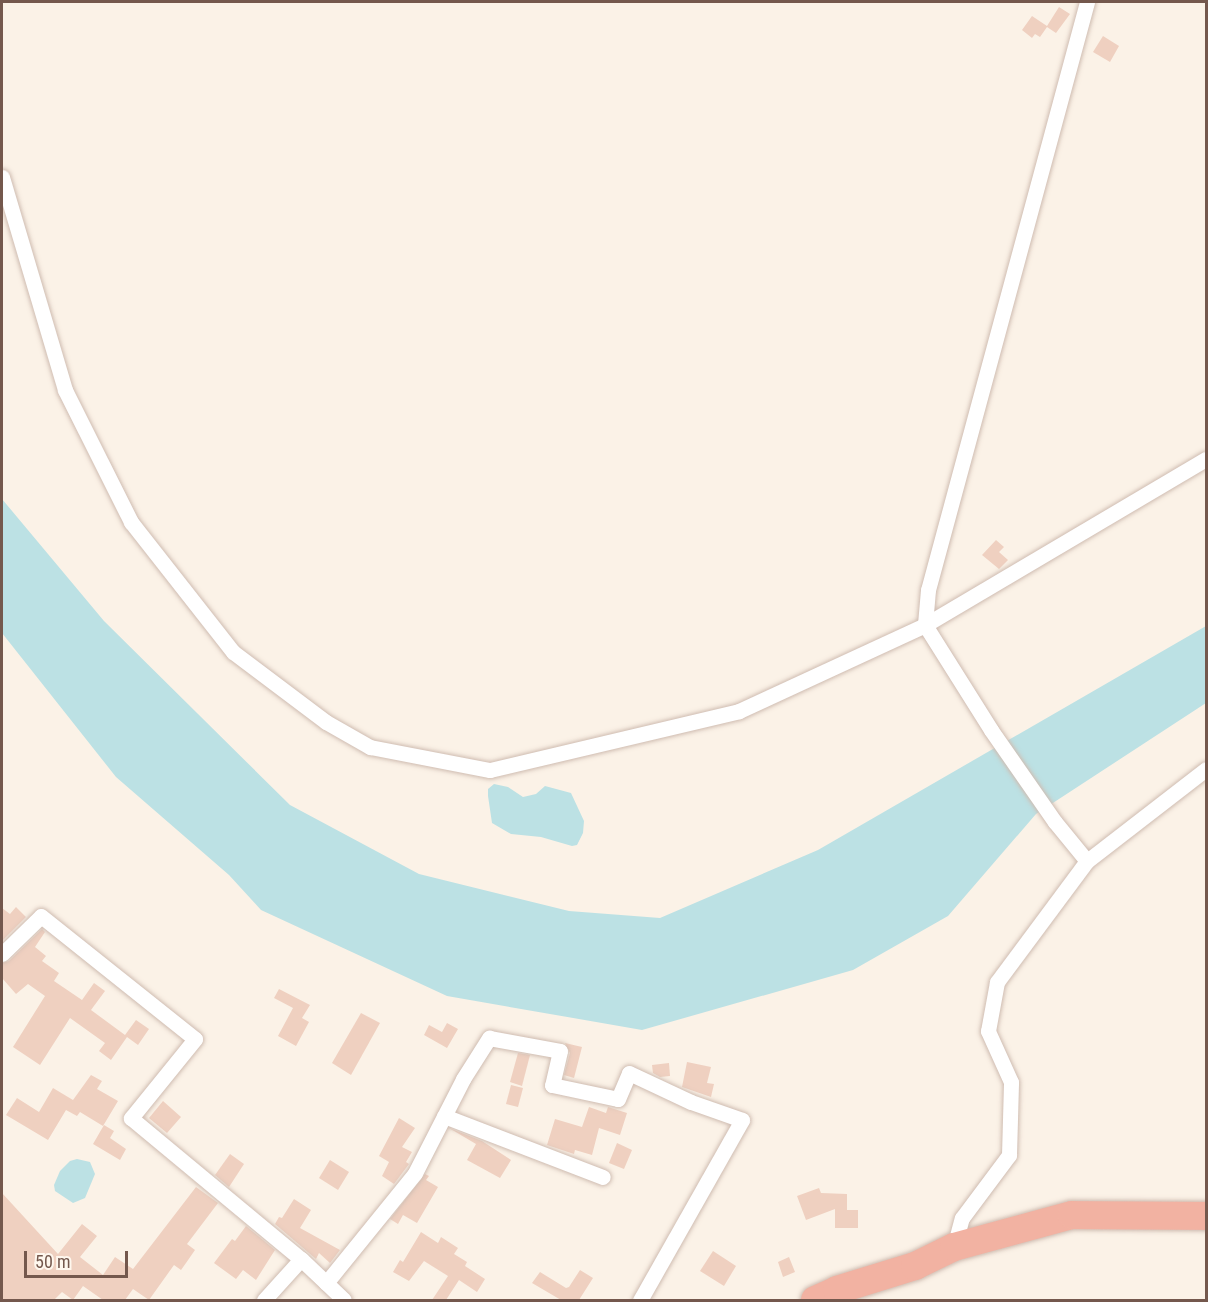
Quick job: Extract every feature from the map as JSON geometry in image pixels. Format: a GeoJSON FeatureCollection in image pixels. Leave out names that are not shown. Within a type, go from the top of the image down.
{"type":"FeatureCollection","features":[{"type":"Feature","properties":{"kind":"highway"},"geometry":{"type":"LineString","coordinates":[[829,1297],[915,1266],[954,1247],[1072,1215],[1206,1216]]}},
{"type":"Feature","properties":{"kind":"street"},"geometry":{"type":"LineString","coordinates":[[1087,2],[928,590],[925,625],[991,730],[1055,822],[1087,861]]}},
{"type":"Feature","properties":{"kind":"street"},"geometry":{"type":"LineString","coordinates":[[2,177],[65,390],[131,522],[233,652],[326,722],[370,747],[490,770],[739,711],[925,625],[1206,459]]}},
{"type":"Feature","properties":{"kind":"street"},"geometry":{"type":"LineString","coordinates":[[954,1247],[962,1218],[1009,1155],[1011,1082],[988,1031],[997,982],[1087,861],[1206,769]]}},
{"type":"Feature","properties":{"kind":"street"},"geometry":{"type":"LineString","coordinates":[[2,954],[41,916],[195,1039],[131,1118],[301,1259],[344,1300]]}},
{"type":"Feature","properties":{"kind":"street"},"geometry":{"type":"LineString","coordinates":[[326,1283],[415,1173],[462,1079],[489,1038],[560,1051],[552,1085],[618,1099],[629,1073],[691,1102],[742,1120],[640,1300]]}},
{"type":"Feature","properties":{"kind":"street"},"geometry":{"type":"LineString","coordinates":[[444,1116],[603,1177]]}},
{"type":"Feature","properties":{"kind":"street"},"geometry":{"type":"LineString","coordinates":[[264,1300],[301,1259]]}},
{"type":"Feature","properties":{"kind":"water"},"geometry":{"type":"Polygon","coordinates":[[[2,499],[104,621],[290,805],[419,874],[569,911],[660,918],[818,850],[1206,626],[1206,703],[1036,814],[948,916],[853,970],[642,1030],[447,996],[261,910],[229,875],[116,777],[2,633],[2,499]]]}},
{"type":"Feature","properties":{"kind":"water"},"geometry":{"type":"Polygon","coordinates":[[[494,784],[508,787],[523,797],[536,794],[545,786],[571,793],[584,821],[583,833],[577,845],[572,846],[541,837],[511,834],[492,823],[488,789],[494,784]]]}},
{"type":"Feature","properties":{"kind":"water"},"geometry":{"type":"Polygon","coordinates":[[[77,1159],[90,1162],[95,1174],[85,1198],[73,1203],[55,1191],[54,1185],[60,1171],[70,1161],[77,1159]]]}},
{"type":"Feature","properties":{"kind":"building"},"geometry":{"type":"Polygon","coordinates":[[[1059,7],[1070,14],[1056,33],[1047,27],[1040,37],[1035,34],[1032,38],[1022,30],[1032,16],[1047,26],[1059,7]]]}},
{"type":"Feature","properties":{"kind":"building"},"geometry":{"type":"Polygon","coordinates":[[[1103,36],[1119,46],[1110,62],[1093,52],[1103,36]]]}},
{"type":"Feature","properties":{"kind":"building"},"geometry":{"type":"Polygon","coordinates":[[[996,540],[1004,547],[999,552],[1008,560],[999,569],[982,555],[996,540]]]}},
{"type":"Feature","properties":{"kind":"building"},"geometry":{"type":"Polygon","coordinates":[[[16,907],[26,917],[2,941],[2,908],[10,914],[16,907]]]}},
{"type":"Feature","properties":{"kind":"building"},"geometry":{"type":"Polygon","coordinates":[[[42,929],[45,932],[35,947],[46,956],[42,961],[59,973],[54,981],[82,1000],[94,983],[105,991],[91,1010],[125,1035],[136,1020],[149,1029],[138,1045],[127,1037],[111,1060],[99,1051],[105,1043],[70,1018],[40,1065],[13,1047],[45,996],[28,984],[16,994],[2,978],[2,963],[9,961],[42,929]]]}},
{"type":"Feature","properties":{"kind":"building"},"geometry":{"type":"Polygon","coordinates":[[[279,989],[310,1005],[302,1018],[309,1022],[296,1046],[278,1036],[293,1008],[274,998],[279,989]]]}},
{"type":"Feature","properties":{"kind":"building"},"geometry":{"type":"Polygon","coordinates":[[[361,1013],[380,1023],[351,1075],[332,1063],[361,1013]]]}},
{"type":"Feature","properties":{"kind":"building"},"geometry":{"type":"Polygon","coordinates":[[[447,1023],[458,1029],[447,1048],[424,1035],[429,1025],[442,1032],[447,1023]]]}},
{"type":"Feature","properties":{"kind":"building"},"geometry":{"type":"Polygon","coordinates":[[[565,1043],[582,1047],[574,1078],[564,1075],[570,1053],[565,1043]]]}},
{"type":"Feature","properties":{"kind":"building"},"geometry":{"type":"Polygon","coordinates":[[[518,1053],[530,1055],[522,1086],[510,1082],[518,1053]]]}},
{"type":"Feature","properties":{"kind":"building"},"geometry":{"type":"Polygon","coordinates":[[[687,1062],[711,1067],[707,1083],[714,1084],[711,1097],[682,1087],[687,1062]]]}},
{"type":"Feature","properties":{"kind":"building"},"geometry":{"type":"Polygon","coordinates":[[[669,1063],[670,1076],[660,1077],[653,1073],[652,1065],[669,1063]]]}},
{"type":"Feature","properties":{"kind":"building"},"geometry":{"type":"Polygon","coordinates":[[[91,1075],[102,1081],[97,1089],[118,1101],[103,1126],[80,1112],[77,1116],[66,1110],[48,1140],[6,1115],[17,1098],[39,1112],[53,1088],[73,1100],[91,1075]]]}},
{"type":"Feature","properties":{"kind":"building"},"geometry":{"type":"Polygon","coordinates":[[[511,1085],[523,1088],[518,1107],[506,1104],[511,1085]]]}},
{"type":"Feature","properties":{"kind":"building"},"geometry":{"type":"Polygon","coordinates":[[[163,1101],[181,1117],[167,1133],[149,1118],[163,1101]]]}},
{"type":"Feature","properties":{"kind":"building"},"geometry":{"type":"Polygon","coordinates":[[[589,1107],[606,1113],[608,1107],[627,1113],[620,1135],[599,1128],[592,1155],[575,1150],[574,1154],[547,1145],[555,1119],[582,1127],[589,1107]]]}},
{"type":"Feature","properties":{"kind":"building"},"geometry":{"type":"Polygon","coordinates":[[[399,1118],[415,1128],[402,1147],[412,1152],[406,1162],[409,1164],[394,1184],[382,1176],[389,1162],[379,1156],[399,1118]]]}},
{"type":"Feature","properties":{"kind":"building"},"geometry":{"type":"Polygon","coordinates":[[[104,1125],[114,1131],[110,1138],[126,1149],[120,1160],[93,1144],[104,1125]]]}},
{"type":"Feature","properties":{"kind":"building"},"geometry":{"type":"Polygon","coordinates":[[[449,1128],[482,1141],[511,1160],[500,1178],[467,1160],[476,1144],[449,1128]]]}},
{"type":"Feature","properties":{"kind":"building"},"geometry":{"type":"Polygon","coordinates":[[[617,1143],[632,1150],[624,1169],[609,1163],[617,1143]]]}},
{"type":"Feature","properties":{"kind":"building"},"geometry":{"type":"Polygon","coordinates":[[[230,1154],[244,1164],[229,1187],[215,1175],[230,1154]]]}},
{"type":"Feature","properties":{"kind":"building"},"geometry":{"type":"Polygon","coordinates":[[[330,1160],[349,1172],[338,1190],[319,1178],[330,1160]]]}},
{"type":"Feature","properties":{"kind":"building"},"geometry":{"type":"Polygon","coordinates":[[[425,1174],[429,1176],[426,1180],[438,1187],[417,1223],[403,1215],[398,1224],[390,1219],[425,1174]]]}},
{"type":"Feature","properties":{"kind":"building"},"geometry":{"type":"Polygon","coordinates":[[[196,1187],[218,1203],[187,1244],[195,1250],[186,1263],[181,1270],[174,1265],[149,1300],[133,1289],[125,1300],[103,1300],[83,1286],[73,1300],[62,1292],[54,1300],[2,1300],[2,1193],[58,1254],[82,1224],[97,1236],[80,1257],[103,1275],[115,1257],[133,1269],[196,1187]]]}},
{"type":"Feature","properties":{"kind":"building"},"geometry":{"type":"Polygon","coordinates":[[[819,1188],[821,1193],[847,1194],[847,1210],[858,1210],[858,1228],[835,1228],[835,1209],[806,1220],[797,1196],[819,1188]]]}},
{"type":"Feature","properties":{"kind":"building"},"geometry":{"type":"Polygon","coordinates":[[[294,1199],[311,1210],[300,1228],[340,1250],[330,1263],[319,1253],[316,1259],[275,1224],[279,1217],[282,1218],[294,1199]]]}},
{"type":"Feature","properties":{"kind":"building"},"geometry":{"type":"Polygon","coordinates":[[[246,1226],[275,1250],[256,1280],[243,1270],[236,1279],[214,1263],[232,1239],[235,1241],[246,1226]]]}},
{"type":"Feature","properties":{"kind":"building"},"geometry":{"type":"Polygon","coordinates":[[[421,1232],[438,1243],[441,1237],[458,1248],[454,1254],[467,1262],[465,1266],[485,1279],[477,1292],[459,1280],[446,1300],[432,1300],[448,1276],[424,1261],[409,1281],[393,1272],[400,1260],[403,1262],[421,1232]]]}},
{"type":"Feature","properties":{"kind":"building"},"geometry":{"type":"Polygon","coordinates":[[[713,1251],[736,1266],[724,1286],[700,1271],[713,1251]]]}},
{"type":"Feature","properties":{"kind":"building"},"geometry":{"type":"Polygon","coordinates":[[[789,1257],[795,1272],[783,1277],[778,1262],[789,1257]]]}},
{"type":"Feature","properties":{"kind":"building"},"geometry":{"type":"Polygon","coordinates":[[[580,1270],[593,1278],[579,1300],[561,1300],[532,1283],[540,1272],[566,1288],[580,1270]]]}}]}
